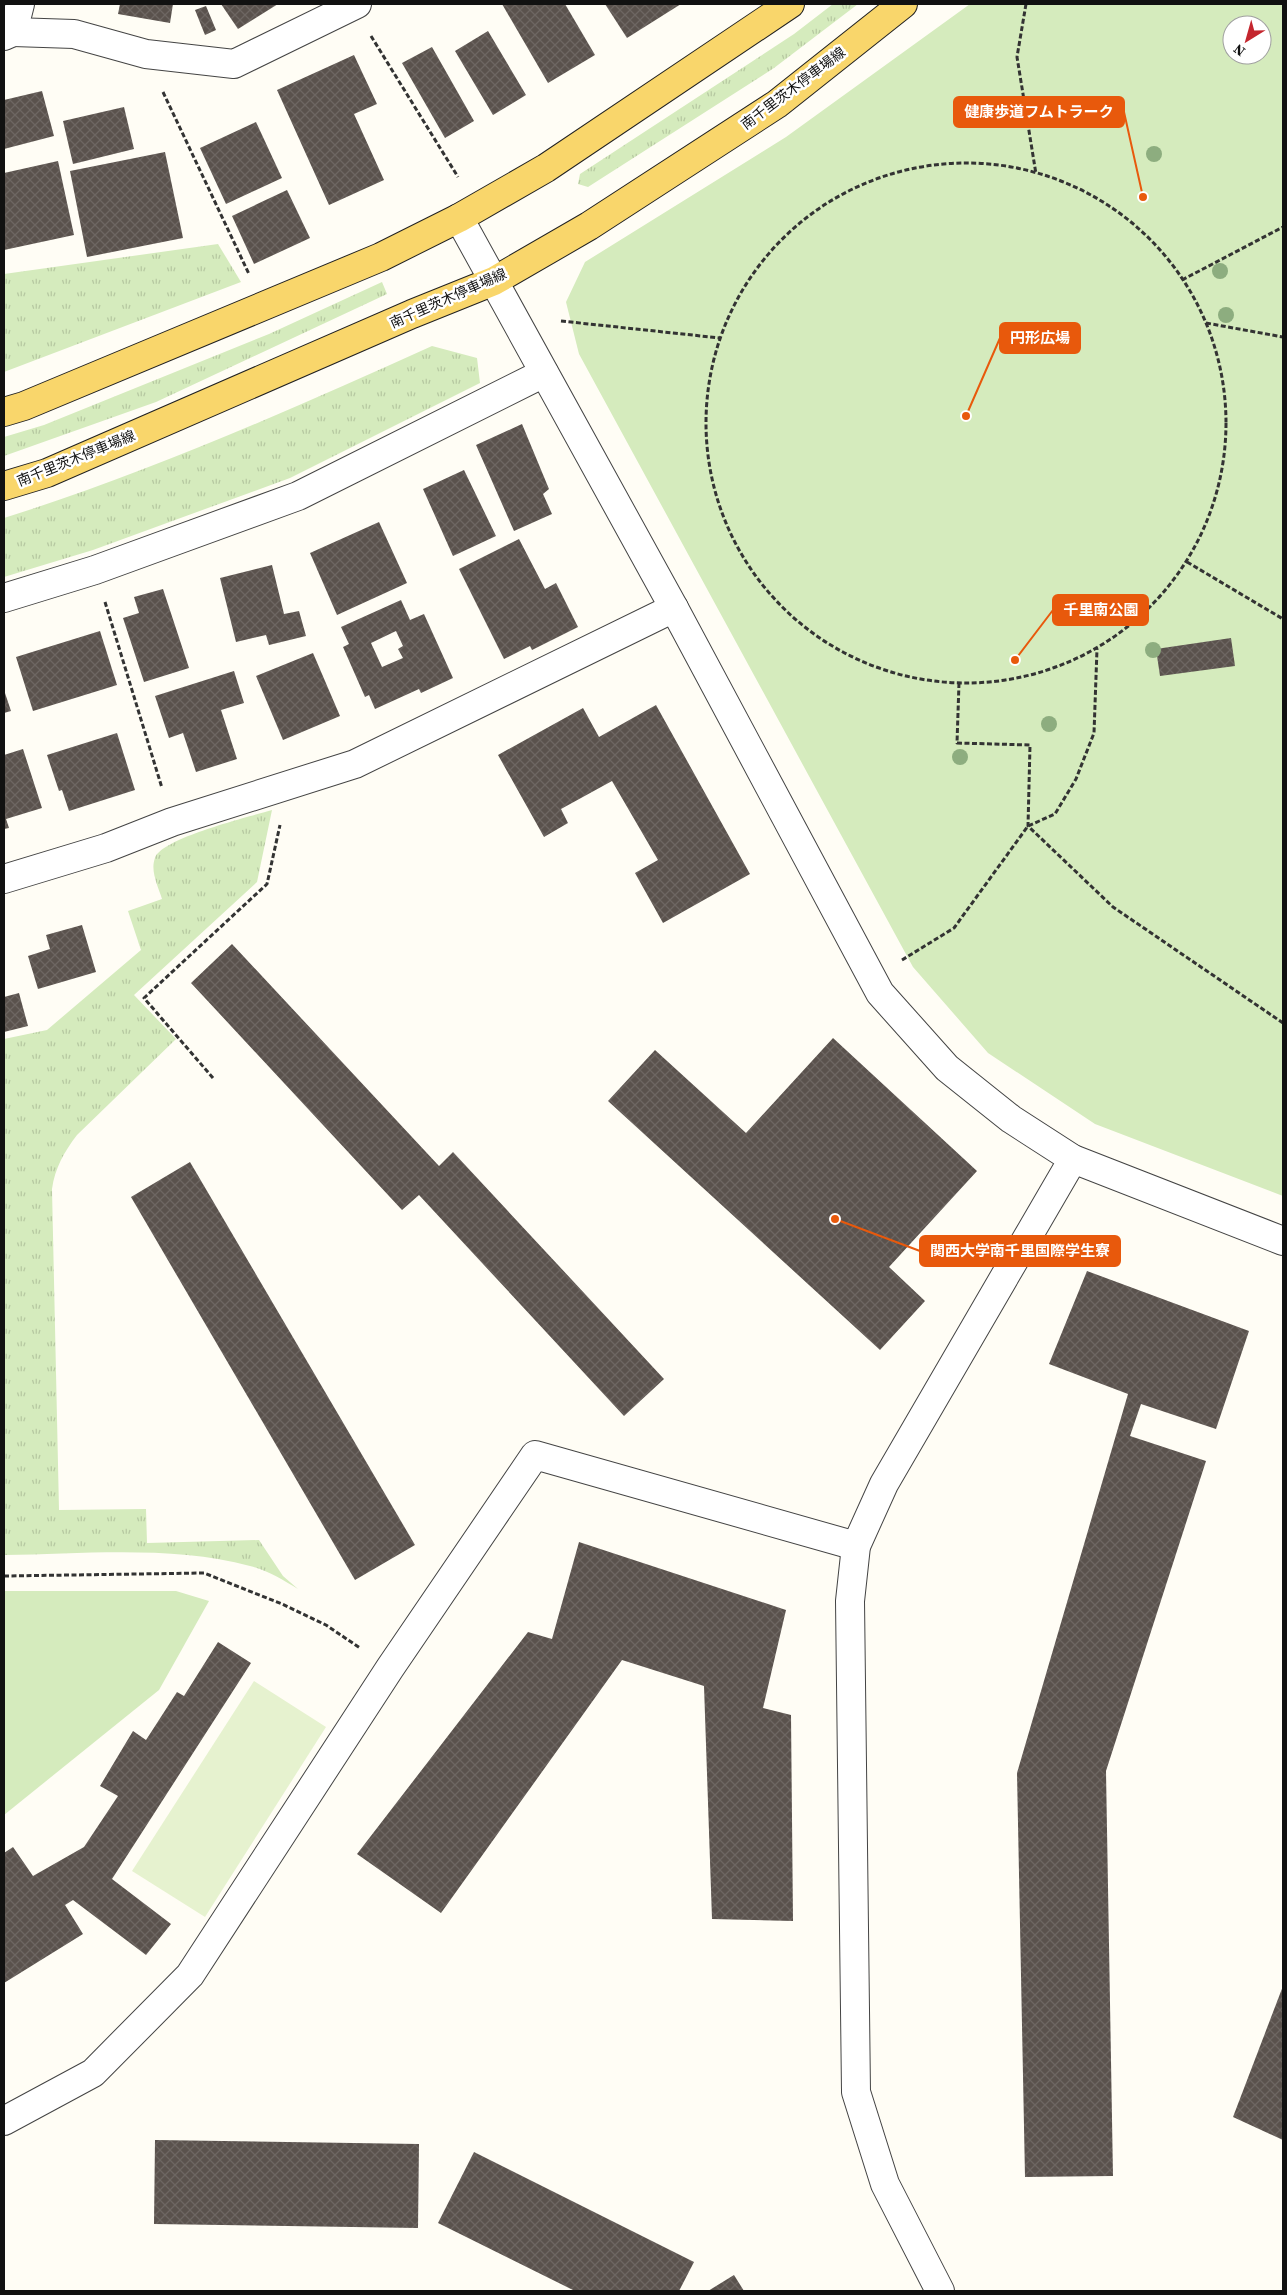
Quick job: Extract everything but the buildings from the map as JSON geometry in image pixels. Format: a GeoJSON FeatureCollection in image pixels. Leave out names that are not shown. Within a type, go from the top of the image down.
{"type":"FeatureCollection","features":[{"type":"Feature","properties":{"kind":"main road"},"geometry":{"type":"LineString","coordinates":[[4,412],[24,406],[381,256],[459,218],[546,168],[790,4]]}},
{"type":"Feature","properties":{"kind":"main road","name":"南千里茨木停車場線"},"geometry":{"type":"LineString","coordinates":[[4,486],[47,473],[412,314],[494,281],[589,226],[777,104],[903,4]]}},
{"type":"Feature","properties":{"kind":"street"},"geometry":{"type":"LineString","coordinates":[[20,4],[8,34],[74,34],[146,54],[234,64],[355,5]]}},
{"type":"Feature","properties":{"kind":"street"},"geometry":{"type":"LineString","coordinates":[[459,218],[674,608],[880,993],[947,1068],[1011,1119],[1073,1159],[1283,1241]]}},
{"type":"Feature","properties":{"kind":"street"},"geometry":{"type":"LineString","coordinates":[[4,598],[95,570],[298,496],[544,373]]}},
{"type":"Feature","properties":{"kind":"street"},"geometry":{"type":"LineString","coordinates":[[4,879],[106,848],[172,822],[355,764],[674,608]]}},
{"type":"Feature","properties":{"kind":"street"},"geometry":{"type":"LineString","coordinates":[[940,2291],[885,2184],[856,2092],[850,1601],[856,1546],[884,1484],[1073,1159]]}},
{"type":"Feature","properties":{"kind":"street"},"geometry":{"type":"LineString","coordinates":[[4,2121],[94,2073],[190,1975],[390,1668],[535,1455],[856,1546]]}},
{"type":"Feature","properties":{"kind":"path"},"geometry":{"type":"LineString","coordinates":[[1026,4],[1017,57],[1036,174]]}},
{"type":"Feature","properties":{"kind":"path"},"geometry":{"type":"LineString","coordinates":[[355,5],[461,182]]}},
{"type":"Feature","properties":{"kind":"path"},"geometry":{"type":"LineString","coordinates":[[146,54],[250,277]]}},
{"type":"Feature","properties":{"kind":"path"},"geometry":{"type":"LineString","coordinates":[[984,164],[1036,174],[1079,190],[1120,214],[1154,245],[1182,280],[1206,323],[1222,376],[1226,431],[1219,486],[1211,512],[1187,562],[1173,582],[1144,613],[1119,635],[1098,648],[1076,659],[1031,676],[1007,680],[959,683],[932,681],[906,676],[879,668],[839,649],[808,629],[769,592],[738,548],[726,523],[710,471],[707,445],[708,391],[720,338],[742,291],[773,249],[791,230],[812,214],[857,187],[906,170],[940,165],[984,164]]}},
{"type":"Feature","properties":{"kind":"path"},"geometry":{"type":"LineString","coordinates":[[1182,280],[1283,227]]}},
{"type":"Feature","properties":{"kind":"path"},"geometry":{"type":"LineString","coordinates":[[561,320],[720,338]]}},
{"type":"Feature","properties":{"kind":"path"},"geometry":{"type":"LineString","coordinates":[[1206,323],[1283,337]]}},
{"type":"Feature","properties":{"kind":"path"},"geometry":{"type":"LineString","coordinates":[[1187,562],[1283,619]]}},
{"type":"Feature","properties":{"kind":"path"},"geometry":{"type":"LineString","coordinates":[[95,570],[172,822]]}},
{"type":"Feature","properties":{"kind":"path"},"geometry":{"type":"LineString","coordinates":[[898,963],[954,928],[1028,826],[1055,814],[1076,779],[1094,733],[1098,648]]}},
{"type":"Feature","properties":{"kind":"path"},"geometry":{"type":"LineString","coordinates":[[959,683],[957,743],[1030,745],[1028,826],[1113,907],[1283,1023]]}},
{"type":"Feature","properties":{"kind":"path"},"geometry":{"type":"LineString","coordinates":[[213,1078],[144,998],[267,884],[289,785]]}},
{"type":"Feature","properties":{"kind":"path"},"geometry":{"type":"LineString","coordinates":[[4,1576],[204,1573],[282,1604],[326,1625],[390,1668]]}},
{"type":"Feature","properties":{"kind":"green space"},"geometry":{"type":"Polygon","coordinates":[[[833,4],[858,4],[774,68],[588,187],[578,184],[580,174],[794,34],[833,4]]]}},
{"type":"Feature","properties":{"kind":"green space"},"geometry":{"type":"Polygon","coordinates":[[[970,4],[1283,4],[1283,1196],[1095,1124],[988,1053],[913,967],[579,354],[566,302],[585,262],[786,137],[970,4]]]}},
{"type":"Feature","properties":{"kind":"green space"},"geometry":{"type":"Polygon","coordinates":[[[218,244],[241,282],[4,372],[4,274],[218,244]]]}},
{"type":"Feature","properties":{"kind":"green space"},"geometry":{"type":"Polygon","coordinates":[[[382,282],[387,294],[156,402],[4,456],[4,437],[44,425],[269,334],[382,282]]]}},
{"type":"Feature","properties":{"kind":"green space"},"geometry":{"type":"Polygon","coordinates":[[[432,346],[477,358],[480,383],[290,478],[93,550],[4,577],[4,518],[113,481],[167,460],[274,416],[432,346]]]}},
{"type":"Feature","properties":{"kind":"green space"},"geometry":{"type":"Polygon","coordinates":[[[272,810],[257,882],[134,995],[176,1039],[77,1135],[64,1154],[55,1174],[52,1189],[59,1510],[146,1509],[147,1543],[259,1540],[283,1576],[298,1589],[263,1570],[221,1559],[190,1555],[128,1552],[4,1555],[4,1039],[47,1030],[141,950],[128,911],[162,899],[153,868],[155,858],[161,850],[207,829],[272,810]]]}},
{"type":"Feature","properties":{"kind":"green space"},"geometry":{"type":"Polygon","coordinates":[[[4,1591],[176,1591],[209,1601],[159,1690],[4,1815],[4,1591]]]}},
{"type":"Feature","properties":{"kind":"green space"},"geometry":{"type":"Polygon","coordinates":[[[254,1681],[326,1727],[205,1917],[132,1871],[254,1681]]]}},
{"type":"Feature","properties":{"kind":"place","name":"健康歩道フムトラーク"},"geometry":{"type":"Point","coordinates":[1143,197]}},
{"type":"Feature","properties":{"kind":"place","name":"円形広場"},"geometry":{"type":"Point","coordinates":[966,416]}},
{"type":"Feature","properties":{"kind":"place","name":"千里南公園"},"geometry":{"type":"Point","coordinates":[1015,660]}},
{"type":"Feature","properties":{"kind":"place","name":"関西大学南千里国際学生寮"},"geometry":{"type":"Point","coordinates":[835,1219]}}]}
